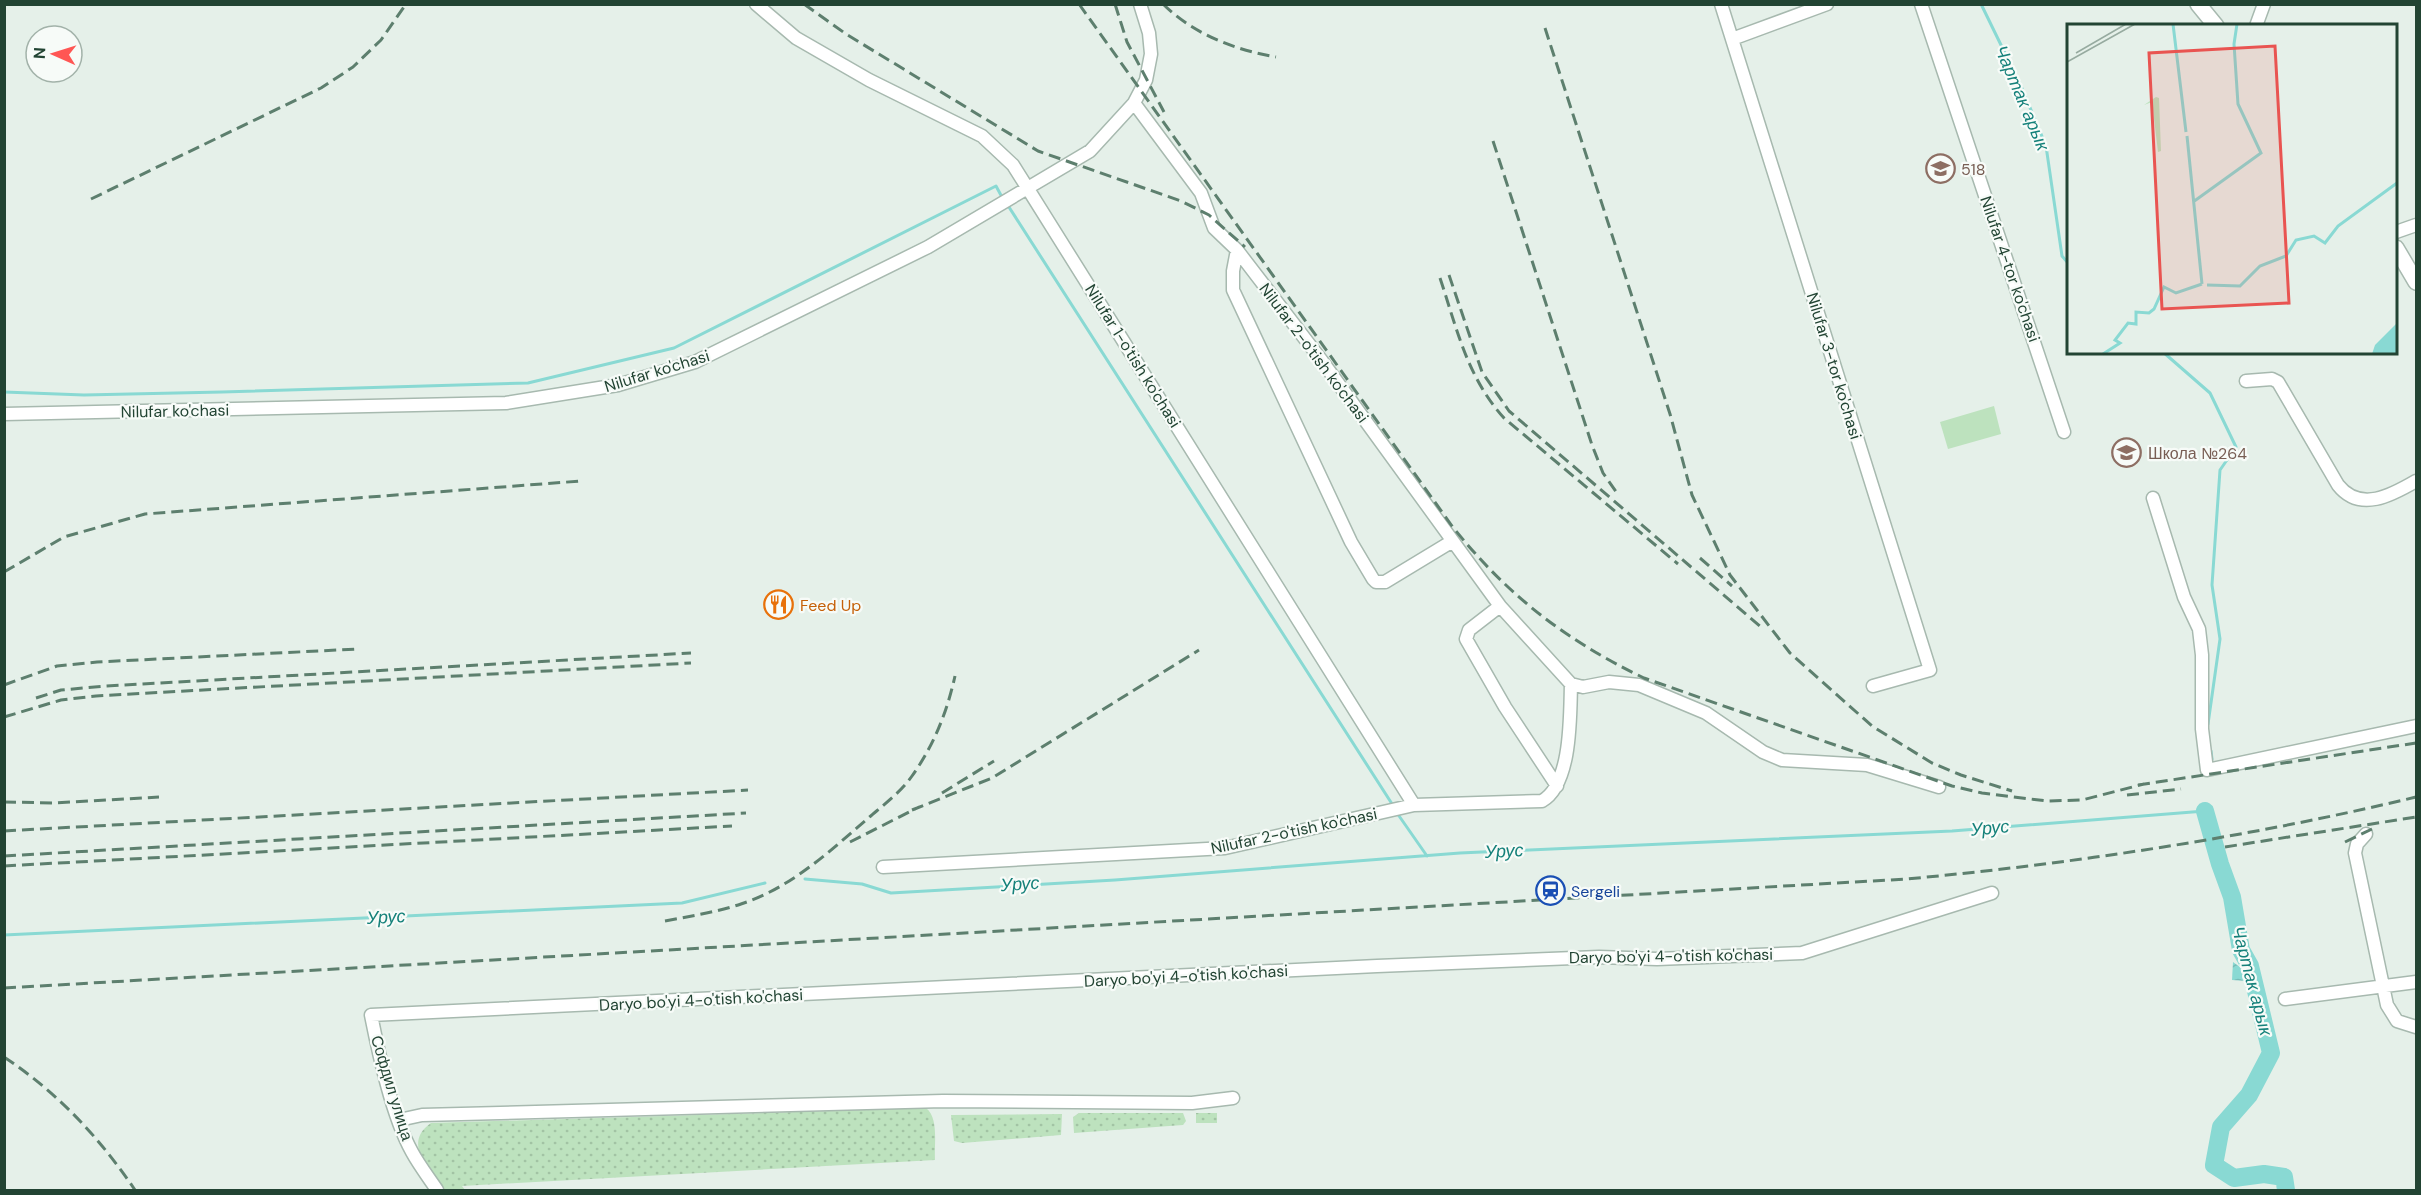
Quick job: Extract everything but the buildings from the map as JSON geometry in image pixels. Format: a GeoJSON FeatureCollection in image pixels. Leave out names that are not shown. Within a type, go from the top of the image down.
{"type":"FeatureCollection","features":[{"type":"Feature","properties":{"kind":"street","name":"Nilufar 1-o'tish ko'chasi"},"geometry":{"type":"LineString","coordinates":[[756,4],[805,43],[869,80],[982,136],[1013,165],[1414,805]]}},
{"type":"Feature","properties":{"kind":"street","name":"Nilufar ko'chasi"},"geometry":{"type":"LineString","coordinates":[[4,414],[506,403],[618,385],[695,362],[928,247],[1090,151],[1134,103],[1146,80],[1151,54],[1149,33],[1140,4]]}},
{"type":"Feature","properties":{"kind":"street","name":"Nilufar 3-tor ko'chasi"},"geometry":{"type":"LineString","coordinates":[[1720,4],[1930,670],[1873,686]]}},
{"type":"Feature","properties":{"kind":"street"},"geometry":{"type":"LineString","coordinates":[[1732,39],[1827,4]]}},
{"type":"Feature","properties":{"kind":"street","name":"Nilufar 4-tor ko'chasi"},"geometry":{"type":"LineString","coordinates":[[1921,4],[2064,432]]}},
{"type":"Feature","properties":{"kind":"street"},"geometry":{"type":"LineString","coordinates":[[2198,4],[2214,24]]}},
{"type":"Feature","properties":{"kind":"street"},"geometry":{"type":"LineString","coordinates":[[2257,24],[2264,4]]}},
{"type":"Feature","properties":{"kind":"street","name":"Nilufar 2-o'tish ko'chasi"},"geometry":{"type":"LineString","coordinates":[[1134,103],[1201,193],[1214,228],[1237,250],[1322,361],[1451,542],[1500,606],[1570,684]]}},
{"type":"Feature","properties":{"kind":"street"},"geometry":{"type":"LineString","coordinates":[[2397,232],[2416,225]]}},
{"type":"Feature","properties":{"kind":"street"},"geometry":{"type":"LineString","coordinates":[[1237,250],[1233,290],[1351,542],[1373,579],[1376,582],[1385,582],[1451,542]]}},
{"type":"Feature","properties":{"kind":"street"},"geometry":{"type":"LineString","coordinates":[[2397,250],[2416,282]]}},
{"type":"Feature","properties":{"kind":"street"},"geometry":{"type":"LineString","coordinates":[[2246,381],[2272,379],[2278,382],[2338,485],[2348,495],[2378,501],[2416,481]]}},
{"type":"Feature","properties":{"kind":"street"},"geometry":{"type":"LineString","coordinates":[[2153,498],[2184,597],[2199,629],[2202,655],[2202,729],[2207,770],[2416,726]]}},
{"type":"Feature","properties":{"kind":"street"},"geometry":{"type":"LineString","coordinates":[[1500,606],[1469,630],[1466,639],[1505,707],[1557,786]]}},
{"type":"Feature","properties":{"kind":"street"},"geometry":{"type":"LineString","coordinates":[[1557,786],[1570,732],[1570,684],[1583,687],[1609,682],[1639,685],[1706,713],[1763,752],[1782,760],[1867,765],[1939,787]]}},
{"type":"Feature","properties":{"kind":"street","name":"Nilufar 2-o'tish ko'chasi"},"geometry":{"type":"LineString","coordinates":[[883,867],[1225,848],[1414,805],[1542,801],[1551,796],[1557,786]]}},
{"type":"Feature","properties":{"kind":"street"},"geometry":{"type":"LineString","coordinates":[[2366,834],[2357,844],[2355,853],[2382,986],[2387,1005],[2397,1021],[2416,1027]]}},
{"type":"Feature","properties":{"kind":"street","name":"Daryo bo'yi 4-o'tish ko'chasi"},"geometry":{"type":"LineString","coordinates":[[371,1015],[1377,966],[1599,957],[1657,959],[1802,953],[1992,893]]}},
{"type":"Feature","properties":{"kind":"street"},"geometry":{"type":"LineString","coordinates":[[2285,999],[2416,982]]}},
{"type":"Feature","properties":{"kind":"street","name":"Софдил улица"},"geometry":{"type":"LineString","coordinates":[[371,1015],[377,1046],[399,1120],[411,1150],[437,1191]]}},
{"type":"Feature","properties":{"kind":"street"},"geometry":{"type":"LineString","coordinates":[[399,1120],[422,1115],[505,1112],[943,1101],[1192,1103],[1233,1098]]}},
{"type":"Feature","properties":{"kind":"green space"},"geometry":{"type":"Polygon","coordinates":[[[1994,406],[2001,434],[1948,449],[1940,422],[1994,406]]]}},
{"type":"Feature","properties":{"kind":"green space"},"geometry":{"type":"Polygon","coordinates":[[[926,1108],[933,1118],[935,1160],[462,1186],[465,1190],[443,1190],[425,1165],[418,1147],[423,1131],[431,1123],[926,1108]]]}},
{"type":"Feature","properties":{"kind":"green space"},"geometry":{"type":"Polygon","coordinates":[[[1079,1113],[1183,1113],[1186,1121],[1183,1125],[1074,1133],[1073,1117],[1079,1113]]]}},
{"type":"Feature","properties":{"kind":"green space"},"geometry":{"type":"Polygon","coordinates":[[[1196,1113],[1217,1113],[1217,1123],[1196,1123],[1196,1113]]]}},
{"type":"Feature","properties":{"kind":"green space"},"geometry":{"type":"Polygon","coordinates":[[[1062,1114],[1061,1135],[962,1143],[954,1141],[951,1115],[1062,1114]]]}},
{"type":"Feature","properties":{"kind":"water"},"geometry":{"type":"Polygon","coordinates":[[[2233,962],[2244,970],[2247,981],[2232,980],[2233,962]]]}},
{"type":"Feature","properties":{"kind":"waterway","name":"Чартак арык"},"geometry":{"type":"LineString","coordinates":[[1981,4],[2021,86],[2046,146],[2062,256],[2067,262]]}},
{"type":"Feature","properties":{"kind":"waterway"},"geometry":{"type":"LineString","coordinates":[[4,392],[84,395],[528,383],[674,348],[996,186],[1003,199]]}},
{"type":"Feature","properties":{"kind":"waterway"},"geometry":{"type":"LineString","coordinates":[[1007,204],[1394,807]]}},
{"type":"Feature","properties":{"kind":"waterway","name":"Чартак арык"},"geometry":{"type":"LineString","coordinates":[[2165,354],[2210,393],[2236,447],[2220,470],[2212,585],[2220,639],[2208,724]]}},
{"type":"Feature","properties":{"kind":"waterway","name":"Чартак арык"},"geometry":{"type":"LineString","coordinates":[[2211,751],[2212,759]]}},
{"type":"Feature","properties":{"kind":"waterway","name":"Урус"},"geometry":{"type":"LineString","coordinates":[[805,879],[862,884],[891,893],[1115,880],[1460,853],[1952,831],[2205,811],[2205,804]]}},
{"type":"Feature","properties":{"kind":"waterway","name":"Чартак арык"},"geometry":{"type":"LineString","coordinates":[[2205,811],[2232,897],[2241,950],[2250,966],[2271,1053],[2249,1095],[2221,1127],[2214,1165],[2234,1178],[2264,1174],[2284,1177],[2286,1190]]}},
{"type":"Feature","properties":{"kind":"waterway"},"geometry":{"type":"LineString","coordinates":[[1397,813],[1427,856]]}},
{"type":"Feature","properties":{"kind":"waterway","name":"Урус"},"geometry":{"type":"LineString","coordinates":[[4,935],[682,903],[765,883]]}},
{"type":"Feature","properties":{"kind":"railway"},"geometry":{"type":"LineString","coordinates":[[91,199],[321,88],[353,67],[381,40],[406,4]]}},
{"type":"Feature","properties":{"kind":"railway"},"geometry":{"type":"LineString","coordinates":[[804,4],[846,34],[1038,151],[1181,201],[1209,215],[1245,247]]}},
{"type":"Feature","properties":{"kind":"railway"},"geometry":{"type":"LineString","coordinates":[[1079,4],[1452,526],[1494,574],[1539,614],[1588,648],[1644,678],[1952,786],[1982,793],[2047,801],[2082,800],[2144,784]]}},
{"type":"Feature","properties":{"kind":"railway"},"geometry":{"type":"LineString","coordinates":[[1115,4],[1127,42],[1164,112]]}},
{"type":"Feature","properties":{"kind":"railway"},"geometry":{"type":"LineString","coordinates":[[1163,4],[1188,24],[1215,39],[1245,50],[1276,57]]}},
{"type":"Feature","properties":{"kind":"railway"},"geometry":{"type":"LineString","coordinates":[[1545,28],[1670,414],[1692,495],[1730,575],[1790,653],[1872,726],[1932,763],[2012,791]]}},
{"type":"Feature","properties":{"kind":"railway"},"geometry":{"type":"LineString","coordinates":[[1493,141],[1592,445],[1603,473],[1619,496]]}},
{"type":"Feature","properties":{"kind":"railway"},"geometry":{"type":"LineString","coordinates":[[1449,275],[1482,372],[1509,411],[1761,627]]}},
{"type":"Feature","properties":{"kind":"railway"},"geometry":{"type":"LineString","coordinates":[[1440,278],[1464,352],[1481,386],[1504,418],[1678,564]]}},
{"type":"Feature","properties":{"kind":"railway"},"geometry":{"type":"LineString","coordinates":[[4,572],[64,537],[145,514],[581,481]]}},
{"type":"Feature","properties":{"kind":"railway"},"geometry":{"type":"LineString","coordinates":[[1700,558],[1732,586]]}},
{"type":"Feature","properties":{"kind":"railway"},"geometry":{"type":"LineString","coordinates":[[4,685],[57,666],[358,649]]}},
{"type":"Feature","properties":{"kind":"railway"},"geometry":{"type":"LineString","coordinates":[[912,810],[992,778],[1199,650]]}},
{"type":"Feature","properties":{"kind":"railway"},"geometry":{"type":"LineString","coordinates":[[36,698],[61,690],[106,686],[691,653]]}},
{"type":"Feature","properties":{"kind":"railway"},"geometry":{"type":"LineString","coordinates":[[4,717],[61,700],[96,696],[691,663]]}},
{"type":"Feature","properties":{"kind":"railway"},"geometry":{"type":"LineString","coordinates":[[665,921],[704,914],[759,897],[792,879],[837,845],[896,794],[912,776],[939,728],[955,676]]}},
{"type":"Feature","properties":{"kind":"railway"},"geometry":{"type":"LineString","coordinates":[[2138,785],[2416,743]]}},
{"type":"Feature","properties":{"kind":"railway"},"geometry":{"type":"LineString","coordinates":[[942,793],[994,761]]}},
{"type":"Feature","properties":{"kind":"railway"},"geometry":{"type":"LineString","coordinates":[[2127,795],[2181,789]]}},
{"type":"Feature","properties":{"kind":"railway"},"geometry":{"type":"LineString","coordinates":[[4,831],[748,790]]}},
{"type":"Feature","properties":{"kind":"railway"},"geometry":{"type":"LineString","coordinates":[[4,802],[53,803],[159,797]]}},
{"type":"Feature","properties":{"kind":"railway"},"geometry":{"type":"LineString","coordinates":[[4,988],[1907,879],[1971,873],[2163,847],[2290,824],[2416,797]]}},
{"type":"Feature","properties":{"kind":"railway"},"geometry":{"type":"LineString","coordinates":[[850,842],[919,807]]}},
{"type":"Feature","properties":{"kind":"railway"},"geometry":{"type":"LineString","coordinates":[[4,856],[746,813]]}},
{"type":"Feature","properties":{"kind":"railway"},"geometry":{"type":"LineString","coordinates":[[2225,847],[2416,817]]}},
{"type":"Feature","properties":{"kind":"railway"},"geometry":{"type":"LineString","coordinates":[[4,866],[732,826]]}},
{"type":"Feature","properties":{"kind":"railway"},"geometry":{"type":"LineString","coordinates":[[2345,842],[2372,829]]}},
{"type":"Feature","properties":{"kind":"railway"},"geometry":{"type":"LineString","coordinates":[[4,1057],[24,1071],[76,1117],[107,1152],[135,1190]]}},
{"type":"Feature","properties":{"kind":"place","name":"518"},"geometry":{"type":"Point","coordinates":[1940,169]}},
{"type":"Feature","properties":{"kind":"place","name":"Школа №264"},"geometry":{"type":"Point","coordinates":[2127,453]}},
{"type":"Feature","properties":{"kind":"place","name":"Feed Up"},"geometry":{"type":"Point","coordinates":[779,605]}},
{"type":"Feature","properties":{"kind":"place","name":"Sergeli"},"geometry":{"type":"Point","coordinates":[1550,891]}}]}
